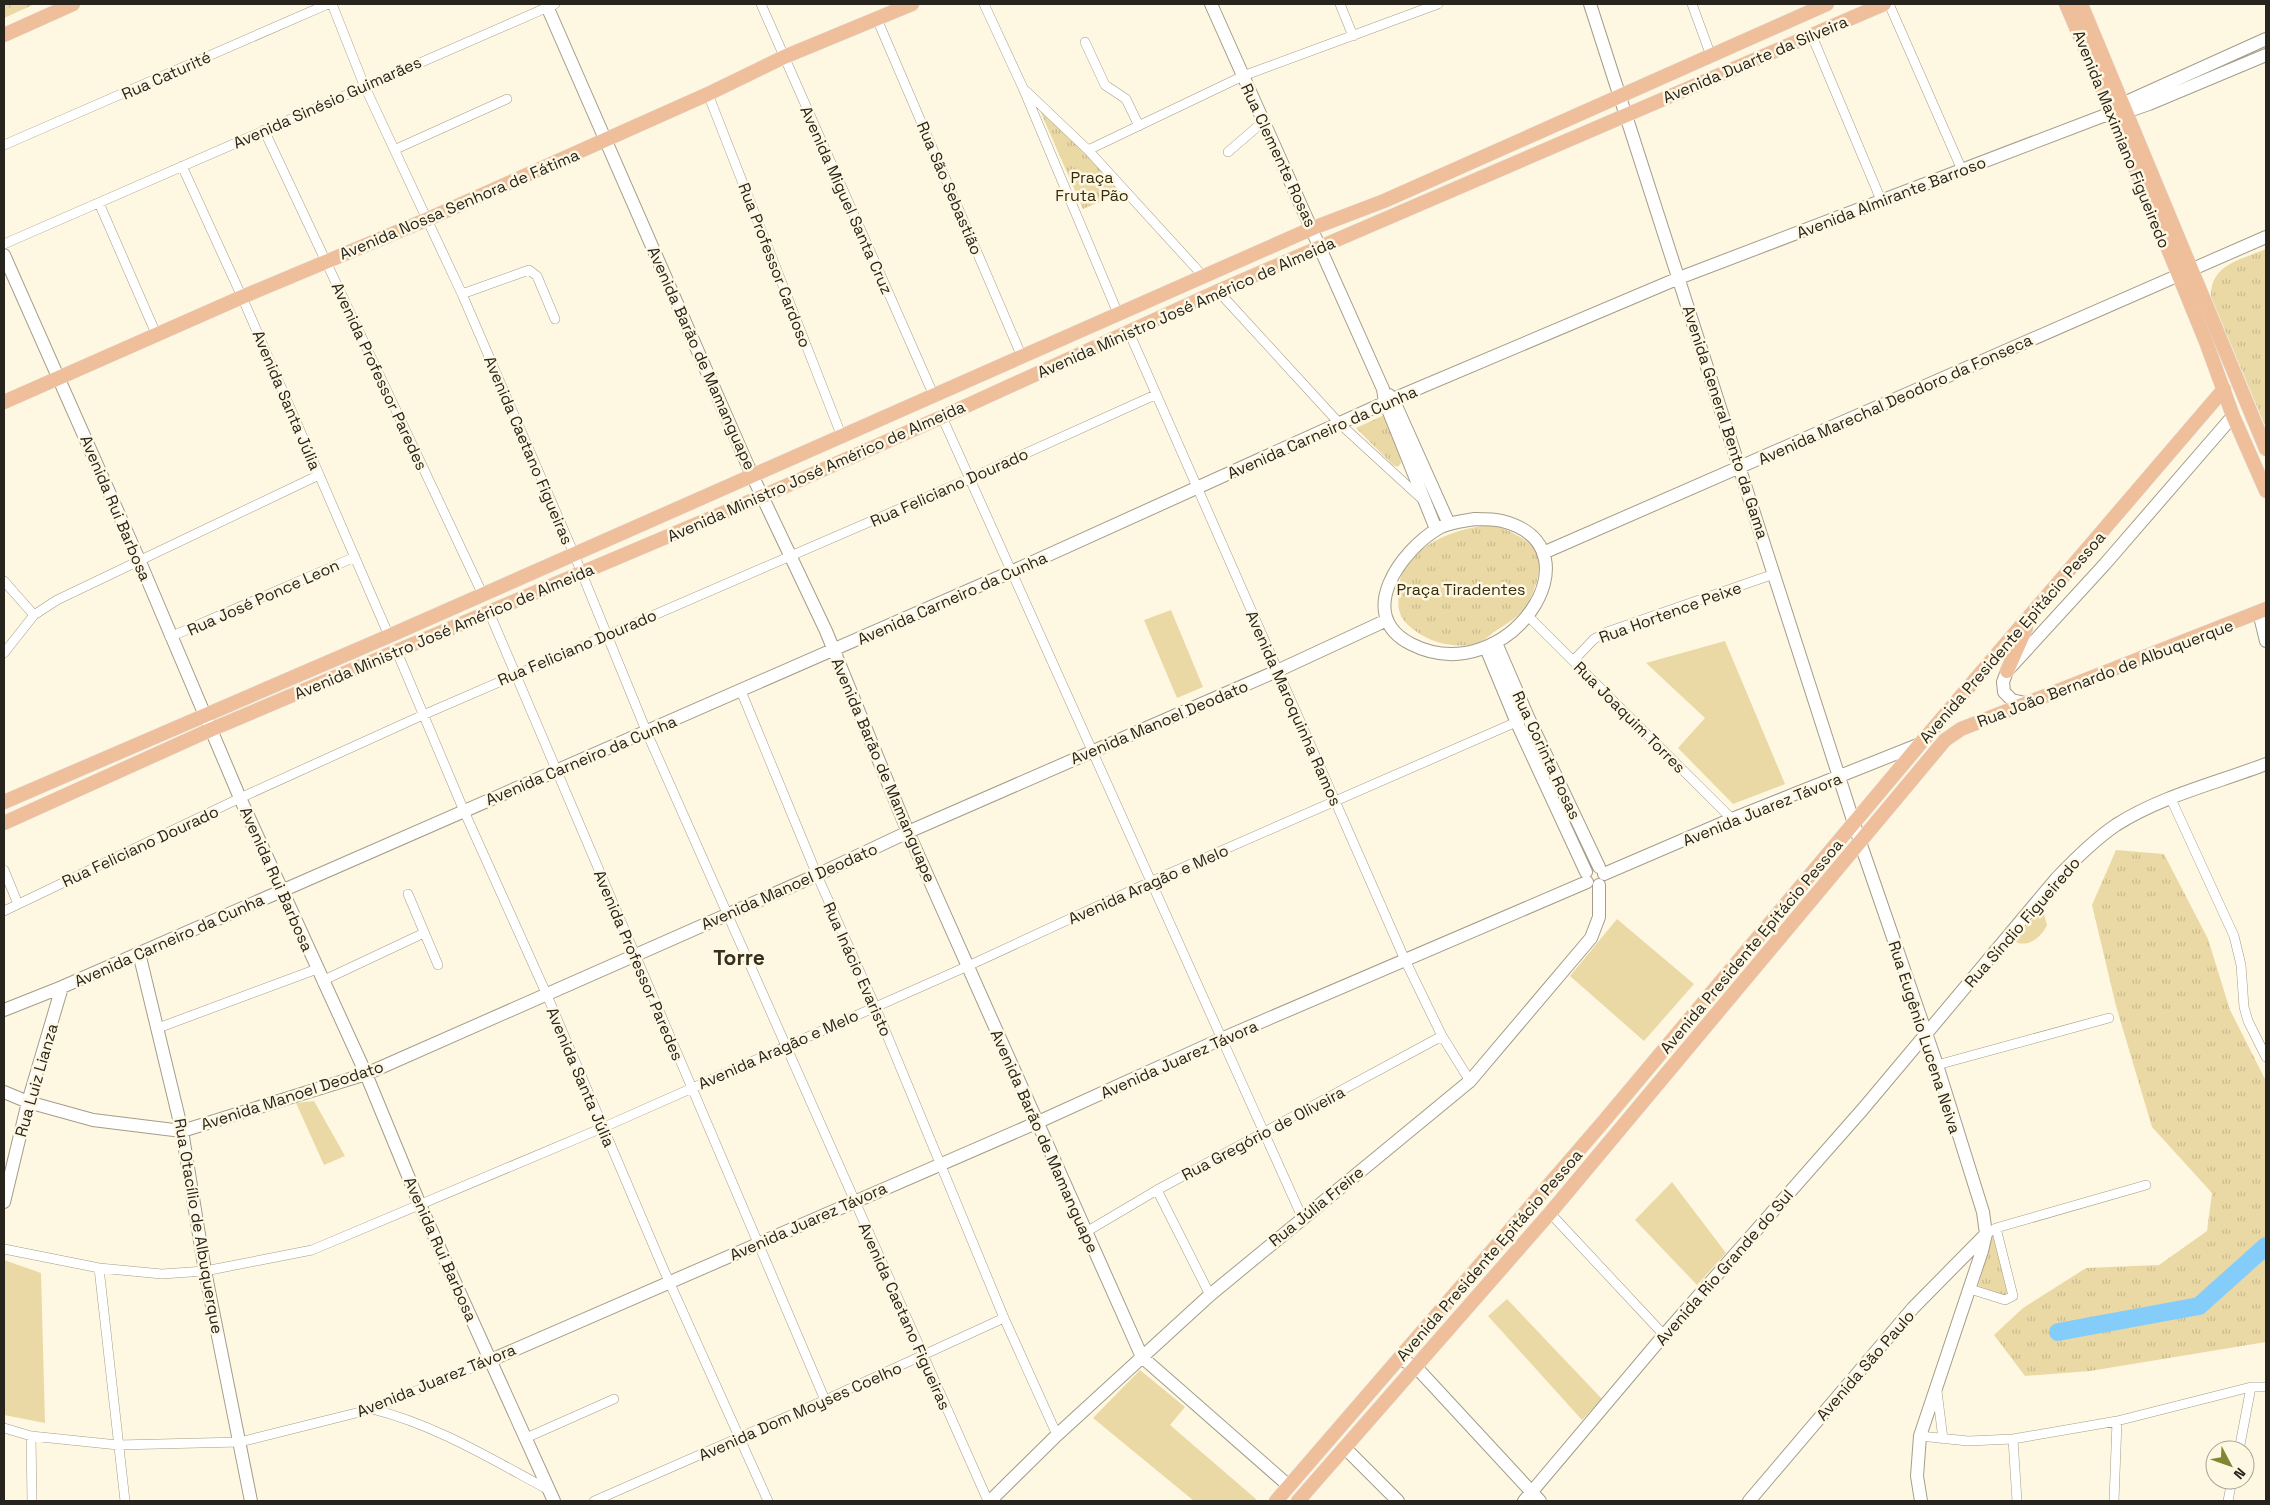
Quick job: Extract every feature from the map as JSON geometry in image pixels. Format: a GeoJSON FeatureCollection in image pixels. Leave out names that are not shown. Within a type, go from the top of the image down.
{"type":"FeatureCollection","features":[{"type":"Feature","properties":{"kind":"main road"},"geometry":{"type":"LineString","coordinates":[[4,36],[73,4]]}},
{"type":"Feature","properties":{"kind":"main road","name":"Avenida Nossa Senhora de Fátima"},"geometry":{"type":"LineString","coordinates":[[4,402],[242,297],[428,219],[708,94],[784,57],[912,4]]}},
{"type":"Feature","properties":{"kind":"main road","name":"Avenida Duarte da Silveira"},"geometry":{"type":"LineString","coordinates":[[1619,96],[1827,4]]}},
{"type":"Feature","properties":{"kind":"main road","name":"Avenida Duarte da Silveira"},"geometry":{"type":"LineString","coordinates":[[1626,114],[1884,4]]}},
{"type":"Feature","properties":{"kind":"main road","name":"Avenida Maximiano Figueiredo"},"geometry":{"type":"LineString","coordinates":[[2066,4],[2192,270],[2266,449]]}},
{"type":"Feature","properties":{"kind":"main road","name":"Avenida Maximiano Figueiredo"},"geometry":{"type":"LineString","coordinates":[[2081,4],[2116,111],[2178,275],[2233,416],[2266,491]]}},
{"type":"Feature","properties":{"kind":"main road","name":"Avenida Ministro José Américo de Almeida"},"geometry":{"type":"LineString","coordinates":[[4,802],[483,595],[752,474],[842,437],[1119,316],[1313,228],[1384,200],[1619,96]]}},
{"type":"Feature","properties":{"kind":"main road","name":"Avenida Ministro José Américo de Almeida"},"geometry":{"type":"LineString","coordinates":[[4,823],[210,730],[763,496],[942,417],[1128,330],[1322,248],[1626,114]]}},
{"type":"Feature","properties":{"kind":"main road","name":"Avenida Presidente Epitácio Pessoa"},"geometry":{"type":"LineString","coordinates":[[1276,1501],[1604,1122],[1920,744],[2224,389]]}},
{"type":"Feature","properties":{"kind":"main road","name":"Rua João Bernardo de Albuquerque"},"geometry":{"type":"LineString","coordinates":[[1945,740],[1961,729],[2025,703],[2263,611]]}},
{"type":"Feature","properties":{"kind":"main road"},"geometry":{"type":"LineString","coordinates":[[2006,671],[2032,613]]}},
{"type":"Feature","properties":{"kind":"main road","name":"Avenida Presidente Epitácio Pessoa"},"geometry":{"type":"LineString","coordinates":[[1298,1501],[1550,1214],[1945,740]]}},
{"type":"Feature","properties":{"kind":"street","name":"Avenida Caetano Figueiras"},"geometry":{"type":"LineString","coordinates":[[330,4],[364,85],[396,149],[462,294],[582,572],[647,733],[922,1356],[989,1501]]}},
{"type":"Feature","properties":{"kind":"street","name":"Rua Caturité"},"geometry":{"type":"LineString","coordinates":[[4,145],[330,4]]}},
{"type":"Feature","properties":{"kind":"street","name":"Avenida Miguel Santa Cruz"},"geometry":{"type":"LineString","coordinates":[[760,4],[934,396]]}},
{"type":"Feature","properties":{"kind":"street"},"geometry":{"type":"LineString","coordinates":[[984,4],[1023,88],[1119,316]]}},
{"type":"Feature","properties":{"kind":"street","name":"Rua Clemente Rosas"},"geometry":{"type":"LineString","coordinates":[[1212,4],[1383,389],[1449,524]]}},
{"type":"Feature","properties":{"kind":"street"},"geometry":{"type":"LineString","coordinates":[[1340,4],[1353,36]]}},
{"type":"Feature","properties":{"kind":"street"},"geometry":{"type":"LineString","coordinates":[[1088,150],[1243,76],[1438,4]]}},
{"type":"Feature","properties":{"kind":"street","name":"Avenida General Bento da Gama"},"geometry":{"type":"LineString","coordinates":[[1590,4],[1860,842]]}},
{"type":"Feature","properties":{"kind":"street"},"geometry":{"type":"LineString","coordinates":[[1692,4],[1711,56]]}},
{"type":"Feature","properties":{"kind":"street"},"geometry":{"type":"LineString","coordinates":[[1889,4],[1962,170]]}},
{"type":"Feature","properties":{"kind":"street","name":"Avenida Sinésio Guimarães"},"geometry":{"type":"LineString","coordinates":[[4,244],[550,5]]}},
{"type":"Feature","properties":{"kind":"street","name":"Avenida Barão de Mamanguape"},"geometry":{"type":"LineString","coordinates":[[550,5],[606,140],[752,474],[833,650],[908,832],[1036,1123],[1142,1357],[1289,1486]]}},
{"type":"Feature","properties":{"kind":"street","name":"Rua São Sebastião"},"geometry":{"type":"LineString","coordinates":[[877,19],[1022,357]]}},
{"type":"Feature","properties":{"kind":"street"},"geometry":{"type":"LineString","coordinates":[[1812,36],[1881,200]]}},
{"type":"Feature","properties":{"kind":"street","name":"Avenida Almirante Barroso"},"geometry":{"type":"LineString","coordinates":[[2116,111],[2266,39]]}},
{"type":"Feature","properties":{"kind":"street"},"geometry":{"type":"LineString","coordinates":[[1085,42],[1105,84],[1126,99],[1139,126]]}},
{"type":"Feature","properties":{"kind":"street","name":"Avenida Almirante Barroso"},"geometry":{"type":"LineString","coordinates":[[1679,278],[2266,55]]}},
{"type":"Feature","properties":{"kind":"street"},"geometry":{"type":"LineString","coordinates":[[1023,88],[1088,150],[1204,277]]}},
{"type":"Feature","properties":{"kind":"street","name":"Rua Professor Cardoso"},"geometry":{"type":"LineString","coordinates":[[708,94],[842,437]]}},
{"type":"Feature","properties":{"kind":"street"},"geometry":{"type":"LineString","coordinates":[[396,149],[507,100]]}},
{"type":"Feature","properties":{"kind":"street"},"geometry":{"type":"LineString","coordinates":[[1228,152],[1264,121]]}},
{"type":"Feature","properties":{"kind":"street","name":"Avenida Professor Paredes"},"geometry":{"type":"LineString","coordinates":[[264,130],[483,595]]}},
{"type":"Feature","properties":{"kind":"street","name":"Avenida Santa Júlia"},"geometry":{"type":"LineString","coordinates":[[182,166],[242,297],[389,636]]}},
{"type":"Feature","properties":{"kind":"street"},"geometry":{"type":"LineString","coordinates":[[100,203],[157,336]]}},
{"type":"Feature","properties":{"kind":"street","name":"Avenida Marechal Deodoro da Fonseca"},"geometry":{"type":"LineString","coordinates":[[1543,553],[2266,237]]}},
{"type":"Feature","properties":{"kind":"street","name":"Avenida Rui Barbosa"},"geometry":{"type":"LineString","coordinates":[[4,255],[140,562],[210,730],[322,981],[366,1074],[420,1205],[551,1496]]}},
{"type":"Feature","properties":{"kind":"street"},"geometry":{"type":"LineString","coordinates":[[462,294],[528,270],[537,276],[555,320]]}},
{"type":"Feature","properties":{"kind":"street","name":"Avenida Carneiro da Cunha"},"geometry":{"type":"LineString","coordinates":[[4,1010],[62,987],[556,770],[647,733],[1013,571],[1339,423],[1679,278]]}},
{"type":"Feature","properties":{"kind":"street"},"geometry":{"type":"LineString","coordinates":[[1218,291],[1339,423]]}},
{"type":"Feature","properties":{"kind":"street","name":"Avenida Maroquinha Ramos"},"geometry":{"type":"LineString","coordinates":[[1128,330],[1405,960],[1442,1036],[1470,1081]]}},
{"type":"Feature","properties":{"kind":"street","name":"Rua Feliciano Dourado"},"geometry":{"type":"LineString","coordinates":[[4,911],[240,798],[423,714],[971,478],[1155,395]]}},
{"type":"Feature","properties":{"kind":"street","name":"Rua Clemente Rosas"},"geometry":{"type":"LineString","coordinates":[[1389,401],[1423,500],[1436,529]]}},
{"type":"Feature","properties":{"kind":"street","name":"Avenida Presidente Epitácio Pessoa"},"geometry":{"type":"LineString","coordinates":[[2025,703],[2012,700],[2004,692],[2003,682],[2006,671],[2106,564],[2233,416]]}},
{"type":"Feature","properties":{"kind":"street"},"geometry":{"type":"LineString","coordinates":[[942,417],[1013,571],[1221,1040],[1302,1217]]}},
{"type":"Feature","properties":{"kind":"street","name":"Rua Clemente Rosas"},"geometry":{"type":"LineString","coordinates":[[1339,423],[1423,500]]}},
{"type":"Feature","properties":{"kind":"street"},"geometry":{"type":"LineString","coordinates":[[4,653],[34,615],[57,600],[319,475]]}},
{"type":"Feature","properties":{"kind":"street"},"geometry":{"type":"LineString","coordinates":[[1475,518],[1502,521],[1522,530],[1534,540],[1543,553],[1546,572],[1544,589],[1528,616],[1491,645],[1458,653],[1434,653],[1402,640],[1393,632],[1387,620],[1385,591],[1391,578],[1416,546],[1436,529],[1449,524],[1475,518]]}},
{"type":"Feature","properties":{"kind":"street","name":"Rua José Ponce Leon"},"geometry":{"type":"LineString","coordinates":[[170,637],[355,557]]}},
{"type":"Feature","properties":{"kind":"street","name":"Rua Hortence Peixe"},"geometry":{"type":"LineString","coordinates":[[1573,661],[1594,639],[1607,632],[1774,574]]}},
{"type":"Feature","properties":{"kind":"street"},"geometry":{"type":"LineString","coordinates":[[4,581],[34,615]]}},
{"type":"Feature","properties":{"kind":"street"},"geometry":{"type":"LineString","coordinates":[[2263,611],[2266,641]]}},
{"type":"Feature","properties":{"kind":"street","name":"Avenida Professor Paredes"},"geometry":{"type":"LineString","coordinates":[[489,612],[825,1400]]}},
{"type":"Feature","properties":{"kind":"street","name":"Rua Joaquim Torres"},"geometry":{"type":"LineString","coordinates":[[1528,616],[1732,819]]}},
{"type":"Feature","properties":{"kind":"street","name":"Avenida Manoel Deodato"},"geometry":{"type":"LineString","coordinates":[[182,1131],[366,1074],[727,913],[817,875],[908,832],[1093,750],[1277,671],[1387,620]]}},
{"type":"Feature","properties":{"kind":"street","name":"Rua Corinta Rosas"},"geometry":{"type":"LineString","coordinates":[[1491,645],[1522,720],[1595,876]]}},
{"type":"Feature","properties":{"kind":"street","name":"Avenida Santa Júlia"},"geometry":{"type":"LineString","coordinates":[[397,652],[464,811],[546,993],[602,1128],[768,1501]]}},
{"type":"Feature","properties":{"kind":"street","name":"Rua Inácio Evaristo"},"geometry":{"type":"LineString","coordinates":[[741,691],[817,875],[875,1006],[1004,1318],[1058,1435]]}},
{"type":"Feature","properties":{"kind":"street","name":"Avenida Aragão e Melo"},"geometry":{"type":"LineString","coordinates":[[4,1249],[99,1268],[162,1274],[205,1271],[312,1250],[602,1128],[968,966],[1152,881],[1522,720]]}},
{"type":"Feature","properties":{"kind":"street","name":"Avenida Juarez Távora"},"geometry":{"type":"LineString","coordinates":[[4,1428],[31,1436],[118,1445],[240,1442],[372,1409],[491,1360],[940,1163],[1036,1123],[1595,876],[1920,744]]}},
{"type":"Feature","properties":{"kind":"street","name":"Rua Síndio Figueiredo"},"geometry":{"type":"LineString","coordinates":[[1926,1035],[2056,879],[2099,839],[2132,812],[2266,764]]}},
{"type":"Feature","properties":{"kind":"street"},"geometry":{"type":"LineString","coordinates":[[2171,799],[2234,936],[2239,951],[2244,1007],[2248,1021],[2266,1057]]}},
{"type":"Feature","properties":{"kind":"street","name":"Rua Eugênio Lucena Neiva"},"geometry":{"type":"LineString","coordinates":[[1860,842],[1937,1065],[1982,1212],[1991,1231]]}},
{"type":"Feature","properties":{"kind":"street"},"geometry":{"type":"LineString","coordinates":[[4,870],[18,904]]}},
{"type":"Feature","properties":{"kind":"street","name":"Rua Júlia Freire"},"geometry":{"type":"LineString","coordinates":[[989,1501],[1210,1294],[1470,1081],[1591,938],[1599,917],[1595,876]]}},
{"type":"Feature","properties":{"kind":"street"},"geometry":{"type":"LineString","coordinates":[[408,894],[438,965]]}},
{"type":"Feature","properties":{"kind":"street"},"geometry":{"type":"LineString","coordinates":[[322,981],[424,933]]}},
{"type":"Feature","properties":{"kind":"street","name":"Rua Otacílio de Albuquerque"},"geometry":{"type":"LineString","coordinates":[[139,953],[182,1131],[205,1271],[252,1501]]}},
{"type":"Feature","properties":{"kind":"street"},"geometry":{"type":"LineString","coordinates":[[158,1028],[317,968]]}},
{"type":"Feature","properties":{"kind":"street","name":"Rua Luiz Lianza"},"geometry":{"type":"LineString","coordinates":[[4,1202],[28,1102],[62,987]]}},
{"type":"Feature","properties":{"kind":"street"},"geometry":{"type":"LineString","coordinates":[[1937,1065],[2109,1018]]}},
{"type":"Feature","properties":{"kind":"street","name":"Avenida Rio Grande do Sul"},"geometry":{"type":"LineString","coordinates":[[1532,1498],[1664,1335],[1926,1035]]}},
{"type":"Feature","properties":{"kind":"street","name":"Rua Gregório de Oliveira"},"geometry":{"type":"LineString","coordinates":[[1086,1232],[1157,1190],[1442,1036]]}},
{"type":"Feature","properties":{"kind":"street"},"geometry":{"type":"LineString","coordinates":[[4,1092],[28,1102],[100,1122],[182,1131]]}},
{"type":"Feature","properties":{"kind":"street"},"geometry":{"type":"LineString","coordinates":[[1921,1501],[1917,1476],[1920,1436],[1982,1251],[1991,1231],[2146,1185]]}},
{"type":"Feature","properties":{"kind":"street"},"geometry":{"type":"LineString","coordinates":[[1157,1190],[1210,1294]]}},
{"type":"Feature","properties":{"kind":"street"},"geometry":{"type":"LineString","coordinates":[[1550,1214],[1664,1335]]}},
{"type":"Feature","properties":{"kind":"street"},"geometry":{"type":"LineString","coordinates":[[1970,1289],[2006,1300],[2010,1299],[2014,1292],[1991,1231]]}},
{"type":"Feature","properties":{"kind":"street","name":"Avenida São Paulo"},"geometry":{"type":"LineString","coordinates":[[1749,1501],[1913,1308],[1991,1231]]}},
{"type":"Feature","properties":{"kind":"street"},"geometry":{"type":"LineString","coordinates":[[99,1268],[124,1501]]}},
{"type":"Feature","properties":{"kind":"street","name":"Avenida Dom Moyses Coelho"},"geometry":{"type":"LineString","coordinates":[[594,1501],[825,1400],[1004,1318]]}},
{"type":"Feature","properties":{"kind":"street"},"geometry":{"type":"LineString","coordinates":[[1400,1359],[1416,1367],[1532,1498]]}},
{"type":"Feature","properties":{"kind":"street"},"geometry":{"type":"LineString","coordinates":[[1920,1436],[1968,1442],[2013,1439],[2117,1420],[2251,1387],[2266,1387]]}},
{"type":"Feature","properties":{"kind":"street"},"geometry":{"type":"LineString","coordinates":[[2240,1440],[2251,1387]]}},
{"type":"Feature","properties":{"kind":"street"},"geometry":{"type":"LineString","coordinates":[[1936,1388],[1944,1439]]}},
{"type":"Feature","properties":{"kind":"street"},"geometry":{"type":"LineString","coordinates":[[526,1438],[614,1399]]}},
{"type":"Feature","properties":{"kind":"street"},"geometry":{"type":"LineString","coordinates":[[372,1409],[404,1417],[451,1437],[551,1496]]}},
{"type":"Feature","properties":{"kind":"street"},"geometry":{"type":"LineString","coordinates":[[2114,1501],[2117,1420]]}},
{"type":"Feature","properties":{"kind":"street"},"geometry":{"type":"LineString","coordinates":[[31,1436],[32,1501]]}},
{"type":"Feature","properties":{"kind":"street"},"geometry":{"type":"LineString","coordinates":[[2013,1439],[2017,1501]]}},
{"type":"Feature","properties":{"kind":"street"},"geometry":{"type":"LineString","coordinates":[[1345,1448],[1398,1501]]}},
{"type":"Feature","properties":{"kind":"green space"},"geometry":{"type":"Polygon","coordinates":[[[4,4],[35,4],[4,18],[4,4]]]}},
{"type":"Feature","properties":{"kind":"green space","name":"Praça Fruta Pão"},"geometry":{"type":"Polygon","coordinates":[[[1038,106],[1122,192],[1083,209],[1038,106]]]}},
{"type":"Feature","properties":{"kind":"green space"},"geometry":{"type":"Polygon","coordinates":[[[2266,249],[2266,428],[2211,297],[2212,286],[2221,270],[2237,260],[2266,249]]]}},
{"type":"Feature","properties":{"kind":"green space"},"geometry":{"type":"Polygon","coordinates":[[[1384,415],[1400,456],[1401,463],[1398,467],[1393,465],[1356,428],[1384,415]]]}},
{"type":"Feature","properties":{"kind":"green space","name":"Praça Tiradentes"},"geometry":{"type":"Polygon","coordinates":[[[1493,525],[1525,540],[1538,556],[1538,577],[1525,608],[1515,618],[1484,640],[1470,645],[1446,644],[1431,640],[1412,628],[1401,616],[1398,607],[1400,578],[1408,564],[1428,545],[1453,533],[1480,526],[1493,525]]]}},
{"type":"Feature","properties":{"kind":"green space"},"geometry":{"type":"Polygon","coordinates":[[[1171,610],[1203,687],[1177,698],[1144,620],[1171,610]]]}},
{"type":"Feature","properties":{"kind":"green space"},"geometry":{"type":"Polygon","coordinates":[[[1725,641],[1785,784],[1733,804],[1678,748],[1705,718],[1646,663],[1725,641]]]}},
{"type":"Feature","properties":{"kind":"green space"},"geometry":{"type":"Polygon","coordinates":[[[2116,850],[2164,854],[2208,939],[2230,1010],[2266,1081],[2266,1342],[2090,1371],[2025,1376],[1994,1335],[2023,1308],[2086,1268],[2159,1265],[2207,1231],[2212,1193],[2152,1127],[2116,1006],[2092,905],[2116,850]]]}},
{"type":"Feature","properties":{"kind":"green space"},"geometry":{"type":"Polygon","coordinates":[[[2042,907],[2047,925],[2042,934],[2029,943],[2024,944],[2014,941],[2042,907]]]}},
{"type":"Feature","properties":{"kind":"green space"},"geometry":{"type":"Polygon","coordinates":[[[1617,919],[1694,984],[1644,1041],[1570,976],[1617,919]]]}},
{"type":"Feature","properties":{"kind":"green space"},"geometry":{"type":"Polygon","coordinates":[[[314,1101],[345,1156],[324,1165],[296,1103],[314,1101]]]}},
{"type":"Feature","properties":{"kind":"green space"},"geometry":{"type":"Polygon","coordinates":[[[1672,1182],[1726,1253],[1697,1285],[1635,1220],[1672,1182]]]}},
{"type":"Feature","properties":{"kind":"green space"},"geometry":{"type":"Polygon","coordinates":[[[1993,1235],[2009,1291],[2005,1296],[1978,1287],[1993,1235]]]}},
{"type":"Feature","properties":{"kind":"green space"},"geometry":{"type":"Polygon","coordinates":[[[4,1260],[41,1273],[45,1423],[4,1415],[4,1260]]]}},
{"type":"Feature","properties":{"kind":"green space"},"geometry":{"type":"Polygon","coordinates":[[[1507,1299],[1602,1399],[1582,1420],[1488,1316],[1507,1299]]]}},
{"type":"Feature","properties":{"kind":"green space"},"geometry":{"type":"Polygon","coordinates":[[[1140,1370],[1185,1407],[1170,1425],[1256,1499],[1255,1501],[1194,1501],[1093,1418],[1140,1370]]]}},
{"type":"Feature","properties":{"kind":"waterway"},"geometry":{"type":"LineString","coordinates":[[2058,1332],[2199,1306],[2266,1246]]}},
{"type":"Feature","properties":{"kind":"district","name":"Torre"},"geometry":{"type":"Point","coordinates":[739,958]}}]}
